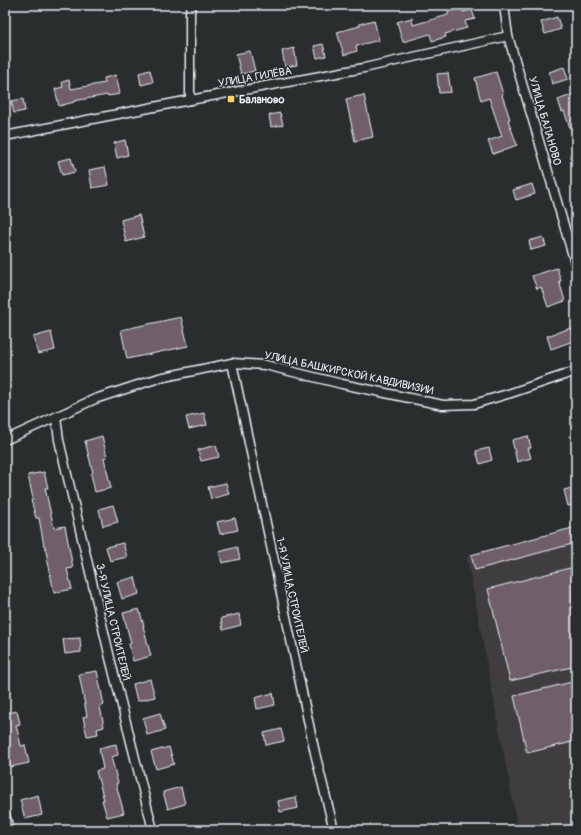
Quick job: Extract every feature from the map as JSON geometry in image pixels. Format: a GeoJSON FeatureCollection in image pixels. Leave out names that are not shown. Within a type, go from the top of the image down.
{"type":"FeatureCollection","features":[{"type":"Feature","properties":{"kind":"street"},"geometry":{"type":"LineString","coordinates":[[190,100],[190,12],[192,5]]}},
{"type":"Feature","properties":{"kind":"street","name":"УЛИЦА БАЛАНОВО"},"geometry":{"type":"LineString","coordinates":[[504,5],[508,36],[576,266]]}},
{"type":"Feature","properties":{"kind":"street","name":"УЛИЦА ГИЛЁВА"},"geometry":{"type":"LineString","coordinates":[[5,136],[364,68],[508,36]]}},
{"type":"Feature","properties":{"kind":"street","name":"УЛИЦА БАШКИРСКОЙ КАВДИВИЗИИ"},"geometry":{"type":"LineString","coordinates":[[5,440],[95,400],[159,378],[232,363],[265,365],[342,384],[443,405],[474,404],[576,371]]}},
{"type":"Feature","properties":{"kind":"street","name":"1-Я УЛИЦА СТРОИТЕЛЕЙ"},"geometry":{"type":"LineString","coordinates":[[232,363],[315,753],[334,830]]}},
{"type":"Feature","properties":{"kind":"street","name":"3-Я УЛИЦА СТРОИТЕЛЕЙ"},"geometry":{"type":"LineString","coordinates":[[56,417],[59,440],[153,830]]}},
{"type":"Feature","properties":{"kind":"street"},"geometry":{"type":"LineString","coordinates":[[5,814],[9,830]]}},
{"type":"Feature","properties":{"kind":"shaded area"},"geometry":{"type":"Polygon","coordinates":[[[576,527],[576,830],[518,830],[467,557],[576,527]]]}},
{"type":"Feature","properties":{"kind":"building"},"geometry":{"type":"Polygon","coordinates":[[[462,8],[463,12],[472,10],[475,19],[465,21],[467,28],[445,34],[446,37],[432,41],[430,34],[403,42],[397,22],[412,18],[413,25],[448,15],[448,12],[462,8]]]}},
{"type":"Feature","properties":{"kind":"building"},"geometry":{"type":"Polygon","coordinates":[[[557,17],[561,29],[545,34],[541,22],[557,17]]]}},
{"type":"Feature","properties":{"kind":"building"},"geometry":{"type":"Polygon","coordinates":[[[374,20],[379,40],[356,46],[357,51],[344,55],[337,32],[360,26],[359,24],[374,20]]]}},
{"type":"Feature","properties":{"kind":"building"},"geometry":{"type":"Polygon","coordinates":[[[323,44],[326,56],[317,58],[314,46],[323,44]]]}},
{"type":"Feature","properties":{"kind":"building"},"geometry":{"type":"Polygon","coordinates":[[[294,48],[297,65],[285,67],[282,51],[294,48]]]}},
{"type":"Feature","properties":{"kind":"building"},"geometry":{"type":"Polygon","coordinates":[[[250,51],[255,71],[241,74],[236,54],[250,51]]]}},
{"type":"Feature","properties":{"kind":"building"},"geometry":{"type":"Polygon","coordinates":[[[564,67],[568,79],[552,84],[549,72],[564,67]]]}},
{"type":"Feature","properties":{"kind":"building"},"geometry":{"type":"Polygon","coordinates":[[[150,70],[153,82],[141,85],[139,73],[150,70]]]}},
{"type":"Feature","properties":{"kind":"building"},"geometry":{"type":"Polygon","coordinates":[[[496,72],[510,119],[508,120],[517,145],[493,154],[488,141],[502,136],[489,98],[481,101],[475,78],[496,72]]]}},
{"type":"Feature","properties":{"kind":"building"},"geometry":{"type":"Polygon","coordinates":[[[448,73],[451,92],[439,93],[437,74],[448,73]]]}},
{"type":"Feature","properties":{"kind":"building"},"geometry":{"type":"Polygon","coordinates":[[[116,75],[120,94],[74,101],[59,106],[55,89],[63,87],[62,82],[69,80],[71,89],[105,83],[104,78],[116,75]]]}},
{"type":"Feature","properties":{"kind":"building"},"geometry":{"type":"Polygon","coordinates":[[[574,94],[576,102],[576,142],[558,100],[574,94]]]}},
{"type":"Feature","properties":{"kind":"building"},"geometry":{"type":"Polygon","coordinates":[[[364,95],[373,137],[355,141],[346,99],[364,95]]]}},
{"type":"Feature","properties":{"kind":"building"},"geometry":{"type":"Polygon","coordinates":[[[23,99],[25,111],[14,113],[11,101],[23,99]]]}},
{"type":"Feature","properties":{"kind":"building"},"geometry":{"type":"Polygon","coordinates":[[[280,113],[283,125],[271,127],[269,115],[280,113]]]}},
{"type":"Feature","properties":{"kind":"building"},"geometry":{"type":"Polygon","coordinates":[[[125,140],[128,155],[117,158],[114,143],[125,140]]]}},
{"type":"Feature","properties":{"kind":"building"},"geometry":{"type":"Polygon","coordinates":[[[71,158],[75,172],[62,175],[58,161],[71,158]]]}},
{"type":"Feature","properties":{"kind":"building"},"geometry":{"type":"Polygon","coordinates":[[[105,167],[109,185],[92,188],[89,170],[105,167]]]}},
{"type":"Feature","properties":{"kind":"building"},"geometry":{"type":"Polygon","coordinates":[[[532,184],[535,194],[516,200],[513,190],[532,184]]]}},
{"type":"Feature","properties":{"kind":"building"},"geometry":{"type":"Polygon","coordinates":[[[139,215],[144,237],[126,242],[121,220],[139,215]]]}},
{"type":"Feature","properties":{"kind":"building"},"geometry":{"type":"Polygon","coordinates":[[[543,237],[546,246],[531,250],[529,241],[543,237]]]}},
{"type":"Feature","properties":{"kind":"building"},"geometry":{"type":"Polygon","coordinates":[[[557,268],[565,301],[548,307],[541,287],[537,289],[532,276],[557,268]]]}},
{"type":"Feature","properties":{"kind":"building"},"geometry":{"type":"Polygon","coordinates":[[[181,317],[188,346],[127,359],[121,330],[181,317]]]}},
{"type":"Feature","properties":{"kind":"building"},"geometry":{"type":"Polygon","coordinates":[[[571,328],[576,340],[551,349],[547,336],[571,328]]]}},
{"type":"Feature","properties":{"kind":"building"},"geometry":{"type":"Polygon","coordinates":[[[51,332],[55,350],[38,354],[33,337],[51,332]]]}},
{"type":"Feature","properties":{"kind":"building"},"geometry":{"type":"Polygon","coordinates":[[[204,413],[207,425],[189,429],[186,417],[204,413]]]}},
{"type":"Feature","properties":{"kind":"building"},"geometry":{"type":"Polygon","coordinates":[[[102,436],[107,457],[104,458],[111,488],[95,492],[91,474],[93,473],[85,441],[102,436]]]}},
{"type":"Feature","properties":{"kind":"building"},"geometry":{"type":"Polygon","coordinates":[[[528,436],[531,448],[528,448],[531,458],[517,462],[512,440],[528,436]]]}},
{"type":"Feature","properties":{"kind":"building"},"geometry":{"type":"Polygon","coordinates":[[[216,445],[219,457],[201,461],[198,450],[216,445]]]}},
{"type":"Feature","properties":{"kind":"building"},"geometry":{"type":"Polygon","coordinates":[[[489,448],[492,460],[480,464],[476,451],[489,448]]]}},
{"type":"Feature","properties":{"kind":"building"},"geometry":{"type":"Polygon","coordinates":[[[44,472],[48,488],[45,488],[54,528],[65,526],[73,568],[67,569],[72,589],[54,593],[39,518],[36,518],[31,500],[33,499],[28,475],[44,472]]]}},
{"type":"Feature","properties":{"kind":"building"},"geometry":{"type":"Polygon","coordinates":[[[226,483],[229,494],[211,499],[208,487],[226,483]]]}},
{"type":"Feature","properties":{"kind":"building"},"geometry":{"type":"Polygon","coordinates":[[[576,487],[576,504],[568,506],[564,490],[576,487]]]}},
{"type":"Feature","properties":{"kind":"building"},"geometry":{"type":"Polygon","coordinates":[[[113,505],[118,522],[103,526],[99,509],[113,505]]]}},
{"type":"Feature","properties":{"kind":"building"},"geometry":{"type":"Polygon","coordinates":[[[235,518],[238,530],[220,534],[217,522],[235,518]]]}},
{"type":"Feature","properties":{"kind":"building"},"geometry":{"type":"Polygon","coordinates":[[[576,527],[576,543],[475,570],[471,555],[576,527]]]}},
{"type":"Feature","properties":{"kind":"building"},"geometry":{"type":"Polygon","coordinates":[[[123,543],[127,557],[110,561],[106,547],[123,543]]]}},
{"type":"Feature","properties":{"kind":"building"},"geometry":{"type":"Polygon","coordinates":[[[237,547],[240,559],[222,563],[219,552],[237,547]]]}},
{"type":"Feature","properties":{"kind":"building"},"geometry":{"type":"Polygon","coordinates":[[[570,568],[576,593],[576,666],[510,681],[488,589],[570,568]]]}},
{"type":"Feature","properties":{"kind":"building"},"geometry":{"type":"Polygon","coordinates":[[[135,577],[139,594],[122,599],[117,582],[135,577]]]}},
{"type":"Feature","properties":{"kind":"building"},"geometry":{"type":"Polygon","coordinates":[[[139,609],[151,656],[133,661],[129,644],[131,643],[123,613],[139,609]]]}},
{"type":"Feature","properties":{"kind":"building"},"geometry":{"type":"Polygon","coordinates":[[[239,614],[241,625],[223,630],[221,618],[239,614]]]}},
{"type":"Feature","properties":{"kind":"building"},"geometry":{"type":"Polygon","coordinates":[[[80,638],[81,652],[65,654],[63,639],[80,638]]]}},
{"type":"Feature","properties":{"kind":"building"},"geometry":{"type":"Polygon","coordinates":[[[97,671],[104,705],[100,706],[104,727],[97,729],[98,734],[87,736],[83,717],[87,716],[79,674],[97,671]]]}},
{"type":"Feature","properties":{"kind":"building"},"geometry":{"type":"Polygon","coordinates":[[[150,679],[155,697],[137,701],[133,684],[150,679]]]}},
{"type":"Feature","properties":{"kind":"building"},"geometry":{"type":"Polygon","coordinates":[[[576,681],[576,741],[527,753],[514,696],[576,681]]]}},
{"type":"Feature","properties":{"kind":"building"},"geometry":{"type":"Polygon","coordinates":[[[273,693],[275,705],[257,709],[255,698],[273,693]]]}},
{"type":"Feature","properties":{"kind":"building"},"geometry":{"type":"Polygon","coordinates":[[[17,711],[20,724],[16,725],[21,746],[25,745],[29,763],[10,767],[5,744],[5,714],[17,711]]]}},
{"type":"Feature","properties":{"kind":"building"},"geometry":{"type":"Polygon","coordinates":[[[160,713],[165,730],[147,735],[143,718],[160,713]]]}},
{"type":"Feature","properties":{"kind":"building"},"geometry":{"type":"Polygon","coordinates":[[[281,729],[284,741],[266,745],[264,733],[281,729]]]}},
{"type":"Feature","properties":{"kind":"building"},"geometry":{"type":"Polygon","coordinates":[[[116,744],[118,755],[111,757],[118,783],[116,784],[124,813],[107,817],[96,771],[103,769],[99,748],[116,744]]]}},
{"type":"Feature","properties":{"kind":"building"},"geometry":{"type":"Polygon","coordinates":[[[169,747],[174,764],[156,769],[151,752],[169,747]]]}},
{"type":"Feature","properties":{"kind":"building"},"geometry":{"type":"Polygon","coordinates":[[[181,787],[185,804],[168,809],[163,792],[181,787]]]}},
{"type":"Feature","properties":{"kind":"building"},"geometry":{"type":"Polygon","coordinates":[[[38,795],[42,815],[25,819],[20,800],[38,795]]]}},
{"type":"Feature","properties":{"kind":"building"},"geometry":{"type":"Polygon","coordinates":[[[296,797],[298,808],[280,812],[278,801],[296,797]]]}},
{"type":"Feature","properties":{"kind":"place","name":"Баланово"},"geometry":{"type":"Point","coordinates":[231,99]}}]}
